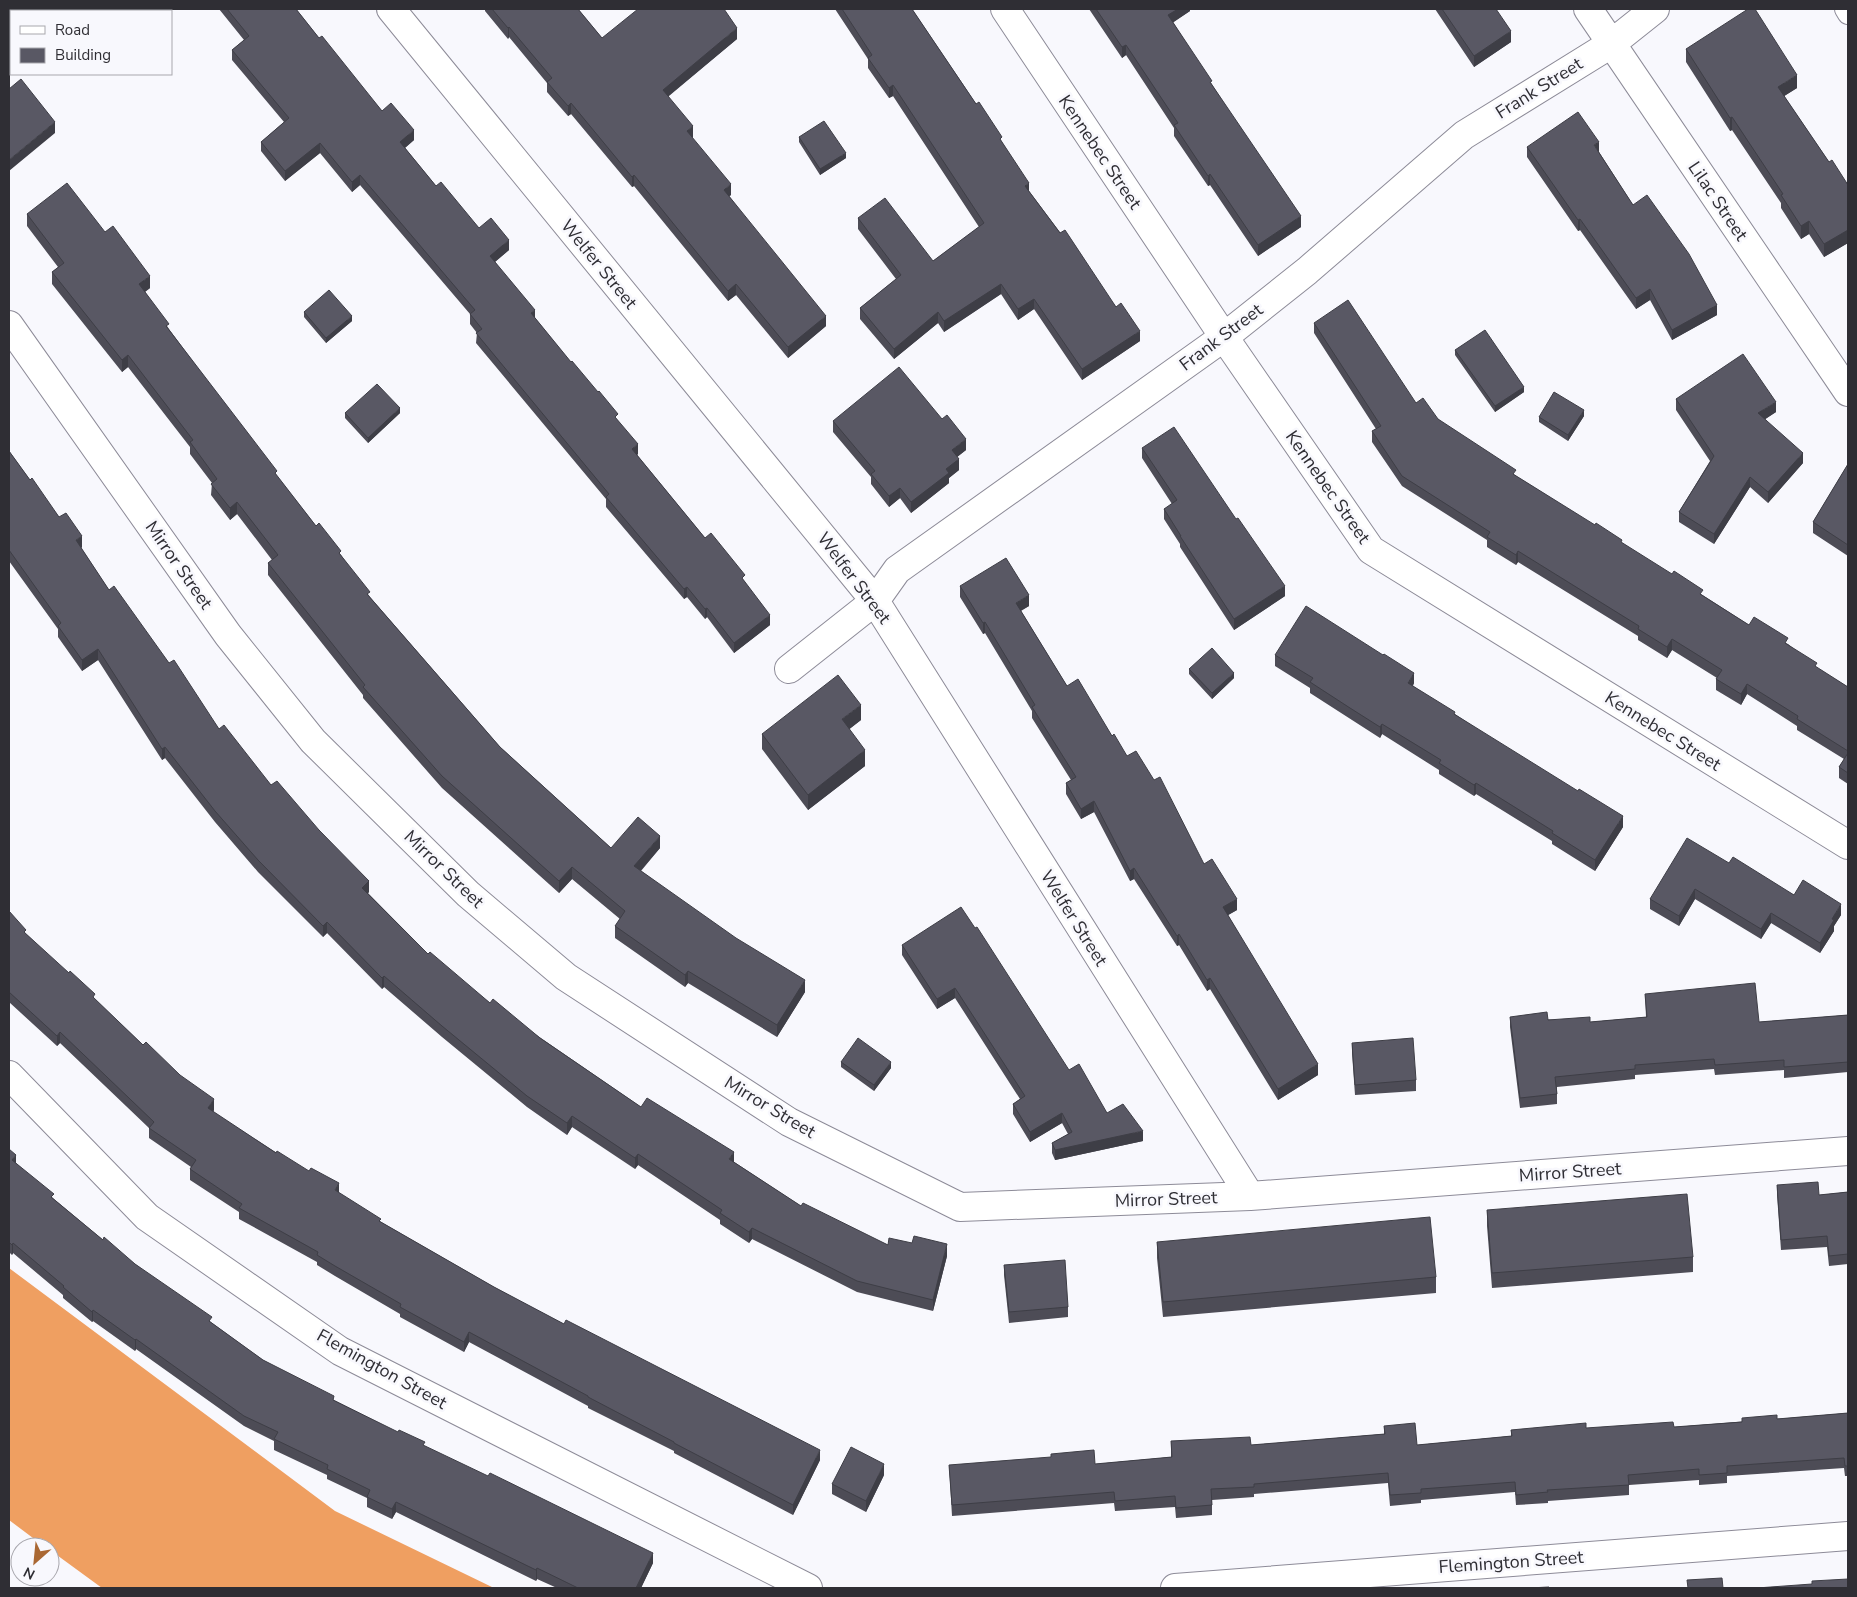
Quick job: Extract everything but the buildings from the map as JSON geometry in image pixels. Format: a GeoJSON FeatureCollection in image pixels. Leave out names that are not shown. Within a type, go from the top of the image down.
{"type":"FeatureCollection","features":[{"type":"Feature","properties":{"kind":"street","name":"Welfer Street"},"geometry":{"type":"LineString","coordinates":[[391,9],[875,601],[1250,1196]]}},
{"type":"Feature","properties":{"kind":"street","name":"Kennebec Street"},"geometry":{"type":"LineString","coordinates":[[1005,9],[1224,337],[1371,550],[1848,845]]}},
{"type":"Feature","properties":{"kind":"street","name":"Lilac Street"},"geometry":{"type":"LineString","coordinates":[[1588,9],[1848,392]]}},
{"type":"Feature","properties":{"kind":"street","name":"Frank Street"},"geometry":{"type":"LineString","coordinates":[[789,669],[875,601],[897,570],[1224,337],[1308,271],[1464,135],[1611,44],[1655,9]]}},
{"type":"Feature","properties":{"kind":"street","name":"Mirror Street"},"geometry":{"type":"LineString","coordinates":[[9,325],[228,635],[313,741],[468,894],[566,976],[789,1122],[960,1206],[1250,1196],[1848,1151]]}},
{"type":"Feature","properties":{"kind":"street","name":"Flemington Street"},"geometry":{"type":"LineString","coordinates":[[9,1075],[147,1217],[340,1351],[808,1588]]}},
{"type":"Feature","properties":{"kind":"street","name":"Flemington Street"},"geometry":{"type":"LineString","coordinates":[[1175,1588],[1848,1536]]}},
{"type":"Feature","properties":{"kind":"lane"},"geometry":{"type":"LineString","coordinates":[[1845,9],[1848,14]]}},
{"type":"Feature","properties":{"kind":"shaded area"},"geometry":{"type":"Polygon","coordinates":[[[9,1268],[335,1511],[494,1588],[102,1588],[60,1557],[60,1537],[32,1537],[9,1520],[9,1268]]]}}]}
